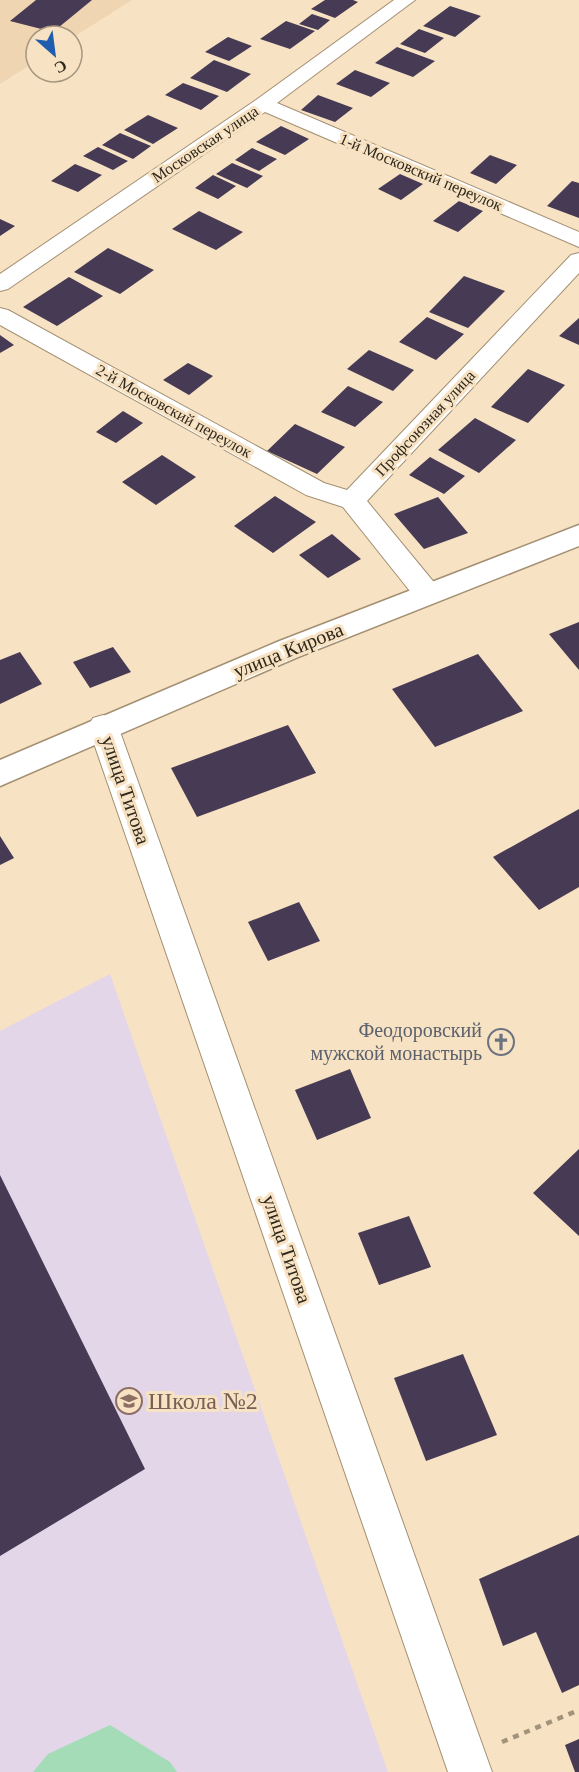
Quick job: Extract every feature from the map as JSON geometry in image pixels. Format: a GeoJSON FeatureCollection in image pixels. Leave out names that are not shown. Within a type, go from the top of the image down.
{"type":"FeatureCollection","features":[{"type":"Feature","properties":{"kind":"street","name":"Московская улица"},"geometry":{"type":"LineString","coordinates":[[0,284],[263,104],[406,0]]}},
{"type":"Feature","properties":{"kind":"street","name":"1-й Московский переулок"},"geometry":{"type":"LineString","coordinates":[[263,104],[579,240]]}},
{"type":"Feature","properties":{"kind":"street","name":"Профсоюзная улица"},"geometry":{"type":"LineString","coordinates":[[352,501],[579,260]]}},
{"type":"Feature","properties":{"kind":"street","name":"2-й Московский переулок"},"geometry":{"type":"LineString","coordinates":[[0,315],[315,489],[352,501]]}},
{"type":"Feature","properties":{"kind":"street"},"geometry":{"type":"LineString","coordinates":[[352,501],[427,593]]}},
{"type":"Feature","properties":{"kind":"street","name":"улица Кирова"},"geometry":{"type":"LineString","coordinates":[[0,774],[103,726],[427,593],[579,535]]}},
{"type":"Feature","properties":{"kind":"street","name":"улица Титова"},"geometry":{"type":"LineString","coordinates":[[103,726],[468,1765]]}},
{"type":"Feature","properties":{"kind":"path"},"geometry":{"type":"LineString","coordinates":[[468,1765],[579,1710]]}},
{"type":"Feature","properties":{"kind":"shaded area"},"geometry":{"type":"Polygon","coordinates":[[[0,0],[132,0],[84,30],[84,24],[24,24],[24,69],[0,84],[0,0]]]}},
{"type":"Feature","properties":{"kind":"shaded area","name":"Школа №2"},"geometry":{"type":"Polygon","coordinates":[[[110,974],[388,1772],[0,1772],[0,1031],[110,974]]]}},
{"type":"Feature","properties":{"kind":"green space"},"geometry":{"type":"Polygon","coordinates":[[[110,1725],[170,1762],[177,1772],[33,1772],[48,1754],[110,1725]]]}},
{"type":"Feature","properties":{"kind":"building"},"geometry":{"type":"Polygon","coordinates":[[[36,0],[92,0],[63,24],[24,25],[10,21],[36,0]]]}},
{"type":"Feature","properties":{"kind":"building"},"geometry":{"type":"Polygon","coordinates":[[[325,0],[358,2],[335,18],[311,9],[325,0]]]}},
{"type":"Feature","properties":{"kind":"building"},"geometry":{"type":"Polygon","coordinates":[[[450,6],[481,16],[455,37],[423,26],[450,6]]]}},
{"type":"Feature","properties":{"kind":"building"},"geometry":{"type":"Polygon","coordinates":[[[312,14],[330,20],[318,30],[299,24],[312,14]]]}},
{"type":"Feature","properties":{"kind":"building"},"geometry":{"type":"Polygon","coordinates":[[[286,21],[315,31],[290,49],[260,39],[286,21]]]}},
{"type":"Feature","properties":{"kind":"building"},"geometry":{"type":"Polygon","coordinates":[[[419,29],[444,38],[425,53],[400,44],[419,29]]]}},
{"type":"Feature","properties":{"kind":"building"},"geometry":{"type":"Polygon","coordinates":[[[228,37],[252,46],[229,61],[205,52],[228,37]]]}},
{"type":"Feature","properties":{"kind":"building"},"geometry":{"type":"Polygon","coordinates":[[[397,47],[435,61],[413,77],[375,63],[397,47]]]}},
{"type":"Feature","properties":{"kind":"building"},"geometry":{"type":"Polygon","coordinates":[[[214,60],[251,74],[227,92],[190,78],[214,60]]]}},
{"type":"Feature","properties":{"kind":"building"},"geometry":{"type":"Polygon","coordinates":[[[355,70],[390,83],[371,97],[336,84],[355,70]]]}},
{"type":"Feature","properties":{"kind":"building"},"geometry":{"type":"Polygon","coordinates":[[[183,83],[219,96],[201,110],[165,95],[183,83]]]}},
{"type":"Feature","properties":{"kind":"building"},"geometry":{"type":"Polygon","coordinates":[[[318,95],[353,108],[335,122],[301,110],[318,95]]]}},
{"type":"Feature","properties":{"kind":"building"},"geometry":{"type":"Polygon","coordinates":[[[148,115],[178,128],[153,144],[124,130],[148,115]]]}},
{"type":"Feature","properties":{"kind":"building"},"geometry":{"type":"Polygon","coordinates":[[[281,126],[309,139],[285,155],[256,142],[281,126]]]}},
{"type":"Feature","properties":{"kind":"building"},"geometry":{"type":"Polygon","coordinates":[[[120,133],[151,146],[133,159],[102,145],[120,133]]]}},
{"type":"Feature","properties":{"kind":"building"},"geometry":{"type":"Polygon","coordinates":[[[98,147],[128,161],[113,170],[83,156],[98,147]]]}},
{"type":"Feature","properties":{"kind":"building"},"geometry":{"type":"Polygon","coordinates":[[[252,148],[277,159],[259,171],[235,160],[252,148]]]}},
{"type":"Feature","properties":{"kind":"building"},"geometry":{"type":"Polygon","coordinates":[[[490,155],[517,165],[496,184],[470,173],[490,155]]]}},
{"type":"Feature","properties":{"kind":"building"},"geometry":{"type":"Polygon","coordinates":[[[232,163],[263,176],[247,188],[216,174],[232,163]]]}},
{"type":"Feature","properties":{"kind":"building"},"geometry":{"type":"Polygon","coordinates":[[[75,164],[102,175],[78,192],[51,181],[75,164]]]}},
{"type":"Feature","properties":{"kind":"building"},"geometry":{"type":"Polygon","coordinates":[[[400,174],[423,184],[401,200],[378,189],[400,174]]]}},
{"type":"Feature","properties":{"kind":"building"},"geometry":{"type":"Polygon","coordinates":[[[213,175],[236,186],[218,199],[195,188],[213,175]]]}},
{"type":"Feature","properties":{"kind":"building"},"geometry":{"type":"Polygon","coordinates":[[[572,181],[579,183],[579,218],[547,206],[572,181]]]}},
{"type":"Feature","properties":{"kind":"building"},"geometry":{"type":"Polygon","coordinates":[[[459,201],[483,211],[458,232],[433,221],[459,201]]]}},
{"type":"Feature","properties":{"kind":"building"},"geometry":{"type":"Polygon","coordinates":[[[199,211],[243,232],[216,250],[172,229],[199,211]]]}},
{"type":"Feature","properties":{"kind":"building"},"geometry":{"type":"Polygon","coordinates":[[[0,219],[15,226],[0,236],[0,219]]]}},
{"type":"Feature","properties":{"kind":"building"},"geometry":{"type":"Polygon","coordinates":[[[108,248],[154,270],[120,294],[74,272],[108,248]]]}},
{"type":"Feature","properties":{"kind":"building"},"geometry":{"type":"Polygon","coordinates":[[[464,276],[505,291],[468,328],[429,312],[464,276]]]}},
{"type":"Feature","properties":{"kind":"building"},"geometry":{"type":"Polygon","coordinates":[[[69,277],[103,296],[57,326],[23,307],[69,277]]]}},
{"type":"Feature","properties":{"kind":"building"},"geometry":{"type":"Polygon","coordinates":[[[427,317],[464,334],[436,360],[399,342],[427,317]]]}},
{"type":"Feature","properties":{"kind":"building"},"geometry":{"type":"Polygon","coordinates":[[[579,318],[579,345],[559,336],[579,318]]]}},
{"type":"Feature","properties":{"kind":"building"},"geometry":{"type":"Polygon","coordinates":[[[0,335],[14,345],[0,353],[0,335]]]}},
{"type":"Feature","properties":{"kind":"building"},"geometry":{"type":"Polygon","coordinates":[[[369,350],[414,370],[393,391],[347,369],[369,350]]]}},
{"type":"Feature","properties":{"kind":"building"},"geometry":{"type":"Polygon","coordinates":[[[188,363],[213,376],[189,395],[163,380],[188,363]]]}},
{"type":"Feature","properties":{"kind":"building"},"geometry":{"type":"Polygon","coordinates":[[[528,369],[565,385],[528,423],[491,407],[528,369]]]}},
{"type":"Feature","properties":{"kind":"building"},"geometry":{"type":"Polygon","coordinates":[[[348,386],[383,402],[355,427],[321,412],[348,386]]]}},
{"type":"Feature","properties":{"kind":"building"},"geometry":{"type":"Polygon","coordinates":[[[123,411],[143,423],[116,443],[96,432],[123,411]]]}},
{"type":"Feature","properties":{"kind":"building"},"geometry":{"type":"Polygon","coordinates":[[[475,418],[516,440],[479,473],[438,450],[475,418]]]}},
{"type":"Feature","properties":{"kind":"building"},"geometry":{"type":"Polygon","coordinates":[[[295,424],[345,447],[317,474],[267,451],[295,424]]]}},
{"type":"Feature","properties":{"kind":"building"},"geometry":{"type":"Polygon","coordinates":[[[162,455],[196,477],[156,505],[122,482],[162,455]]]}},
{"type":"Feature","properties":{"kind":"building"},"geometry":{"type":"Polygon","coordinates":[[[430,457],[465,476],[444,494],[409,475],[430,457]]]}},
{"type":"Feature","properties":{"kind":"building"},"geometry":{"type":"Polygon","coordinates":[[[275,496],[316,522],[273,553],[234,526],[275,496]]]}},
{"type":"Feature","properties":{"kind":"building"},"geometry":{"type":"Polygon","coordinates":[[[438,497],[468,533],[424,549],[394,514],[438,497]]]}},
{"type":"Feature","properties":{"kind":"building"},"geometry":{"type":"Polygon","coordinates":[[[332,534],[361,559],[328,578],[299,555],[332,534]]]}},
{"type":"Feature","properties":{"kind":"building"},"geometry":{"type":"Polygon","coordinates":[[[579,622],[579,670],[549,634],[579,622]]]}},
{"type":"Feature","properties":{"kind":"building"},"geometry":{"type":"Polygon","coordinates":[[[113,647],[131,672],[90,688],[73,662],[113,647]]]}},
{"type":"Feature","properties":{"kind":"building"},"geometry":{"type":"Polygon","coordinates":[[[20,652],[42,684],[0,704],[0,660],[20,652]]]}},
{"type":"Feature","properties":{"kind":"building"},"geometry":{"type":"Polygon","coordinates":[[[478,654],[523,711],[435,747],[392,689],[478,654]]]}},
{"type":"Feature","properties":{"kind":"building"},"geometry":{"type":"Polygon","coordinates":[[[288,725],[316,773],[197,817],[171,768],[288,725]]]}},
{"type":"Feature","properties":{"kind":"building"},"geometry":{"type":"Polygon","coordinates":[[[579,809],[579,887],[539,910],[493,857],[579,809]]]}},
{"type":"Feature","properties":{"kind":"building"},"geometry":{"type":"Polygon","coordinates":[[[0,836],[14,858],[0,865],[0,836]]]}},
{"type":"Feature","properties":{"kind":"building"},"geometry":{"type":"Polygon","coordinates":[[[299,902],[320,941],[268,961],[248,922],[299,902]]]}},
{"type":"Feature","properties":{"kind":"building"},"geometry":{"type":"Polygon","coordinates":[[[350,1069],[371,1118],[317,1140],[295,1090],[350,1069]]]}},
{"type":"Feature","properties":{"kind":"building"},"geometry":{"type":"Polygon","coordinates":[[[579,1149],[579,1236],[533,1193],[579,1149]]]}},
{"type":"Feature","properties":{"kind":"building"},"geometry":{"type":"Polygon","coordinates":[[[0,1175],[145,1469],[0,1556],[0,1175]]]}},
{"type":"Feature","properties":{"kind":"building"},"geometry":{"type":"Polygon","coordinates":[[[409,1216],[431,1267],[379,1285],[358,1233],[409,1216]]]}},
{"type":"Feature","properties":{"kind":"building"},"geometry":{"type":"Polygon","coordinates":[[[463,1354],[497,1435],[426,1461],[394,1378],[463,1354]]]}},
{"type":"Feature","properties":{"kind":"building"},"geometry":{"type":"Polygon","coordinates":[[[579,1535],[579,1685],[562,1693],[536,1632],[503,1646],[479,1579],[579,1535]]]}},
{"type":"Feature","properties":{"kind":"building"},"geometry":{"type":"Polygon","coordinates":[[[579,1739],[579,1772],[575,1772],[565,1745],[579,1739]]]}},
{"type":"Feature","properties":{"kind":"place","name":"Феодоровский мужской монастырь"},"geometry":{"type":"Point","coordinates":[501,1042]}},
{"type":"Feature","properties":{"kind":"place","name":"Школа №2"},"geometry":{"type":"Point","coordinates":[129,1401]}}]}
